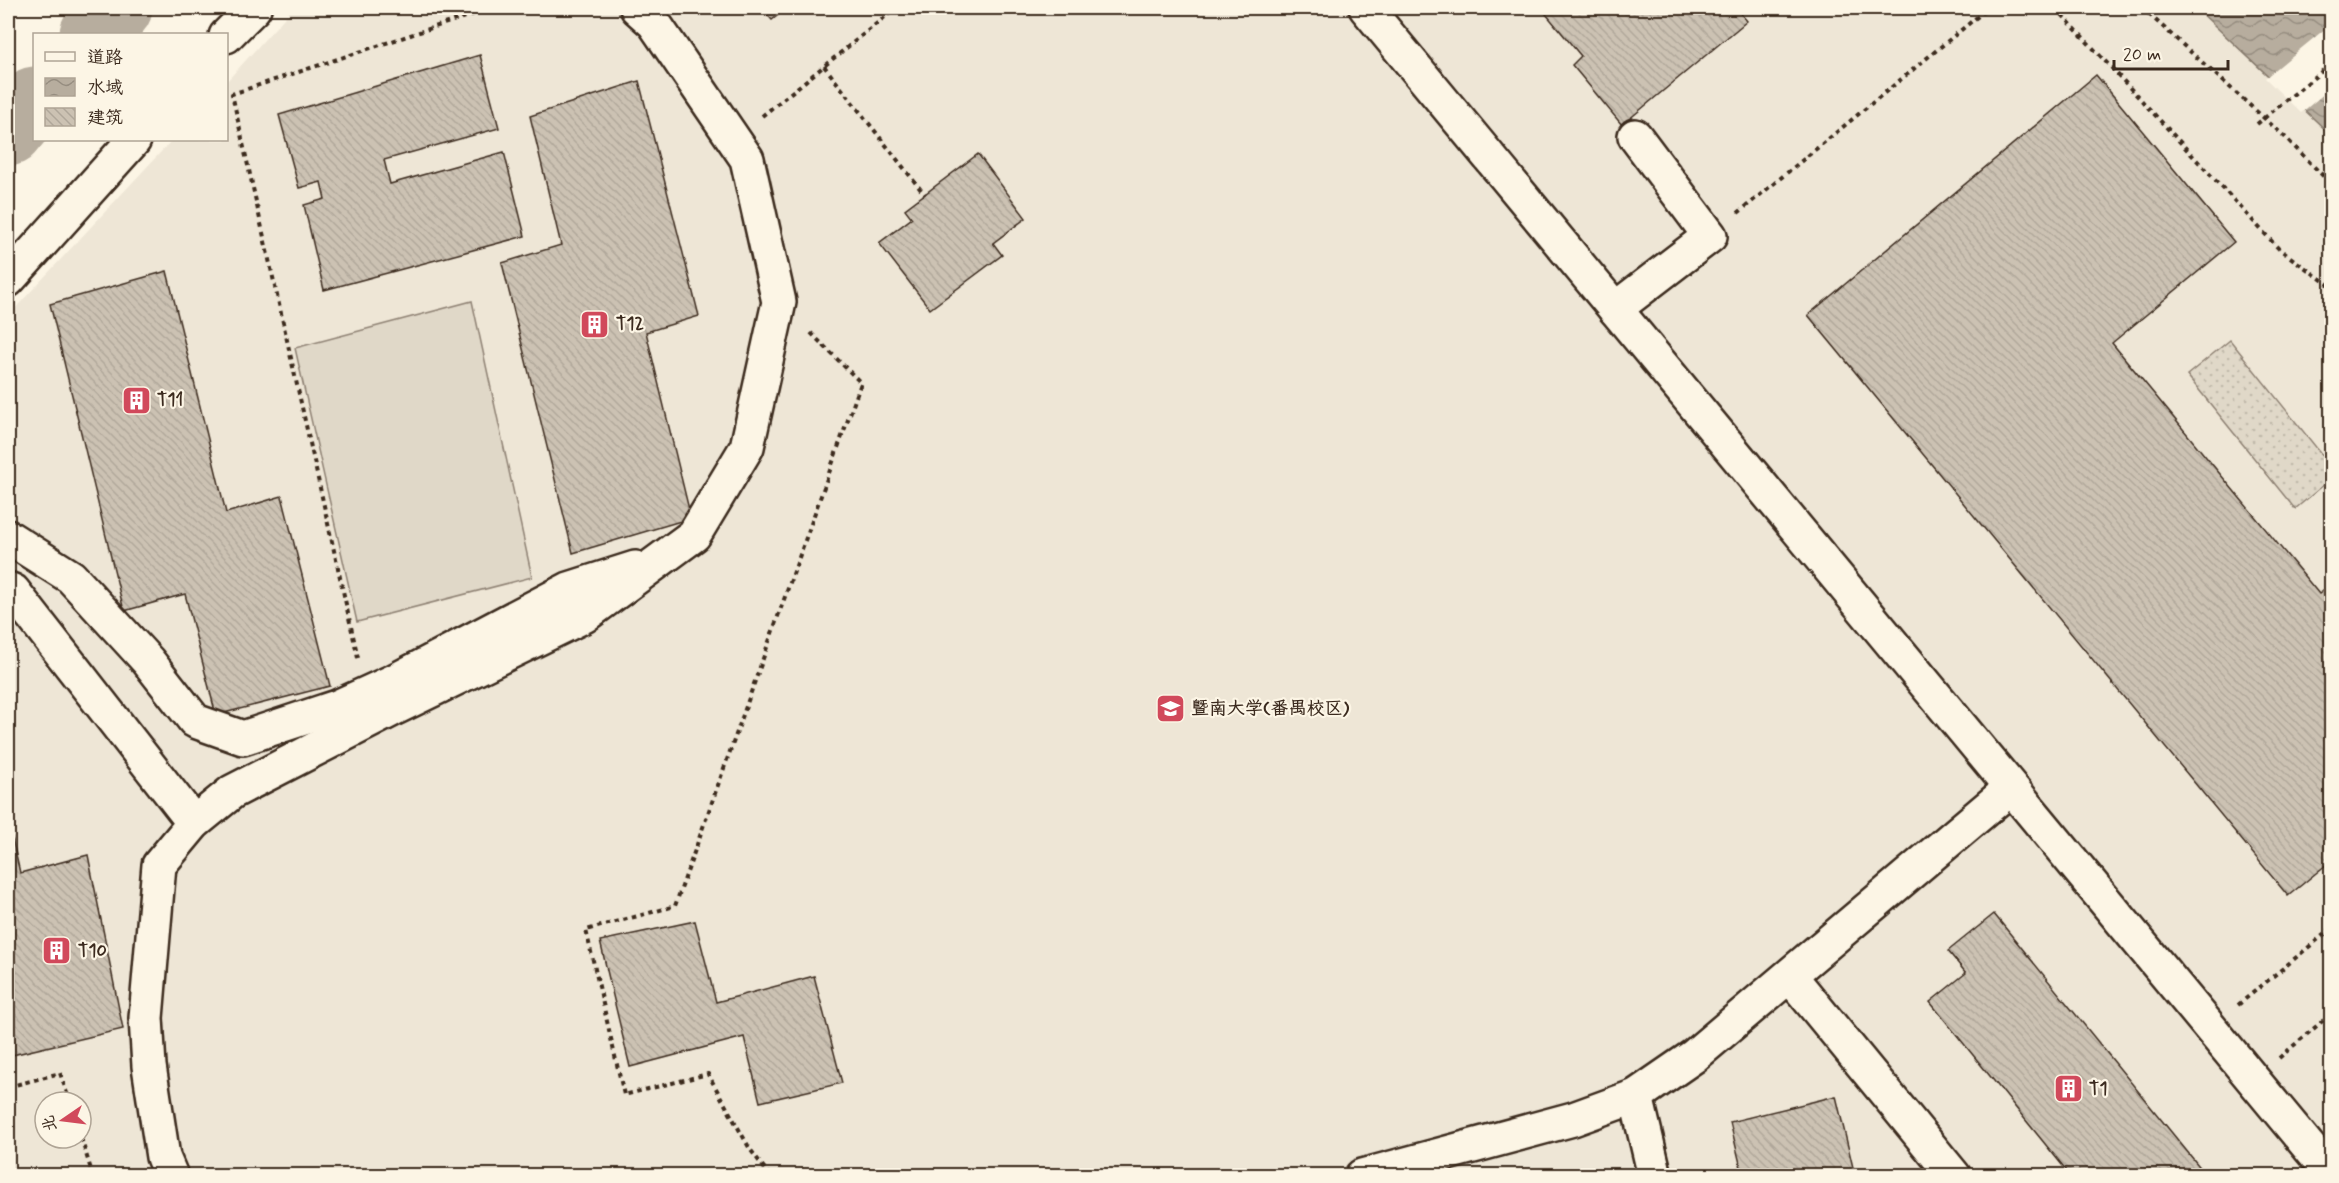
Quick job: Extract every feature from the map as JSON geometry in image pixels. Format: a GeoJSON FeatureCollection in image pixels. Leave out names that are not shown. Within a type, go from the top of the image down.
{"type":"FeatureCollection","features":[{"type":"Feature","properties":{"kind":"street"},"geometry":{"type":"LineString","coordinates":[[228,34],[254,8]]}},
{"type":"Feature","properties":{"kind":"street"},"geometry":{"type":"LineString","coordinates":[[171,1176],[163,1157],[148,1066],[146,1018],[159,865],[194,823],[232,792],[393,709],[584,616],[694,535],[747,447],[779,302],[747,159],[654,23],[637,8]]}},
{"type":"Feature","properties":{"kind":"street"},"geometry":{"type":"LineString","coordinates":[[1366,8],[2253,1080],[2328,1163]]}},
{"type":"Feature","properties":{"kind":"street"},"geometry":{"type":"LineString","coordinates":[[1615,309],[1710,236],[1635,136]]}},
{"type":"Feature","properties":{"kind":"street"},"geometry":{"type":"LineString","coordinates":[[8,280],[133,141]]}},
{"type":"Feature","properties":{"kind":"street"},"geometry":{"type":"LineString","coordinates":[[8,537],[71,577],[148,660],[195,721],[243,738],[337,707],[366,694],[569,589],[661,560]]}},
{"type":"Feature","properties":{"kind":"street"},"geometry":{"type":"LineString","coordinates":[[8,589],[13,591],[194,823]]}},
{"type":"Feature","properties":{"kind":"street"},"geometry":{"type":"LineString","coordinates":[[1362,1176],[1573,1119],[1636,1096],[1694,1056],[2011,788]]}},
{"type":"Feature","properties":{"kind":"street"},"geometry":{"type":"LineString","coordinates":[[1790,976],[1954,1176]]}},
{"type":"Feature","properties":{"kind":"street"},"geometry":{"type":"LineString","coordinates":[[1636,1096],[1655,1176]]}},
{"type":"Feature","properties":{"kind":"path"},"geometry":{"type":"LineString","coordinates":[[366,694],[232,94],[492,8]]}},
{"type":"Feature","properties":{"kind":"path"},"geometry":{"type":"LineString","coordinates":[[733,139],[896,8]]}},
{"type":"Feature","properties":{"kind":"path"},"geometry":{"type":"LineString","coordinates":[[1710,236],[1988,8]]}},
{"type":"Feature","properties":{"kind":"path"},"geometry":{"type":"LineString","coordinates":[[2056,8],[2279,249],[2331,287]]}},
{"type":"Feature","properties":{"kind":"path"},"geometry":{"type":"LineString","coordinates":[[2142,8],[2284,137],[2331,184]]}},
{"type":"Feature","properties":{"kind":"path"},"geometry":{"type":"LineString","coordinates":[[2257,124],[2331,63]]}},
{"type":"Feature","properties":{"kind":"path"},"geometry":{"type":"LineString","coordinates":[[824,66],[925,195]]}},
{"type":"Feature","properties":{"kind":"path"},"geometry":{"type":"LineString","coordinates":[[770,1176],[750,1149],[708,1074],[624,1095],[586,930],[675,906],[861,383],[779,302]]}},
{"type":"Feature","properties":{"kind":"path"},"geometry":{"type":"LineString","coordinates":[[2210,1028],[2331,928]]}},
{"type":"Feature","properties":{"kind":"path"},"geometry":{"type":"LineString","coordinates":[[2253,1080],[2331,1013]]}},
{"type":"Feature","properties":{"kind":"path"},"geometry":{"type":"LineString","coordinates":[[8,1087],[60,1073],[65,1090]]}},
{"type":"Feature","properties":{"kind":"path"},"geometry":{"type":"LineString","coordinates":[[85,1150],[93,1176]]}},
{"type":"Feature","properties":{"kind":"shaded area","name":"暨南大学(番禺校区)"},"geometry":{"type":"Polygon","coordinates":[[[293,8],[2331,8],[2331,1175],[8,1175],[8,316],[171,141],[228,141],[228,80],[293,8]]]}},
{"type":"Feature","properties":{"kind":"shaded area"},"geometry":{"type":"Polygon","coordinates":[[[472,301],[532,577],[357,622],[295,348],[472,301]]]}},
{"type":"Feature","properties":{"kind":"shaded area"},"geometry":{"type":"Polygon","coordinates":[[[2230,340],[2331,466],[2331,479],[2295,509],[2187,375],[2230,340]]]}},
{"type":"Feature","properties":{"kind":"water"},"geometry":{"type":"Polygon","coordinates":[[[2196,8],[2331,8],[2331,135],[2196,8]]]}},
{"type":"Feature","properties":{"kind":"pier"},"geometry":{"type":"Polygon","coordinates":[[[2331,24],[2331,88],[2301,113],[2265,78],[2331,24]]]}},
{"type":"Feature","properties":{"kind":"building"},"geometry":{"type":"Polygon","coordinates":[[[761,8],[787,8],[772,20],[761,8]]]}},
{"type":"Feature","properties":{"kind":"building"},"geometry":{"type":"Polygon","coordinates":[[[1541,8],[1736,8],[1747,21],[1622,125],[1572,65],[1581,56],[1541,8]]]}},
{"type":"Feature","properties":{"kind":"building"},"geometry":{"type":"Polygon","coordinates":[[[480,55],[499,128],[384,160],[390,184],[504,152],[525,236],[324,290],[304,205],[325,199],[321,182],[299,188],[279,115],[480,55]]]}},
{"type":"Feature","properties":{"kind":"building"},"geometry":{"type":"Polygon","coordinates":[[[2096,75],[2234,242],[2112,343],[2319,594],[2332,584],[2332,860],[2288,896],[1808,315],[2096,75]]]}},
{"type":"Feature","properties":{"kind":"building","name":"T12"},"geometry":{"type":"Polygon","coordinates":[[[639,81],[699,316],[646,332],[691,518],[573,553],[502,263],[561,245],[530,116],[639,81]]]}},
{"type":"Feature","properties":{"kind":"building"},"geometry":{"type":"Polygon","coordinates":[[[978,154],[1026,218],[993,243],[1002,255],[930,309],[879,243],[912,218],[905,209],[978,154]]]}},
{"type":"Feature","properties":{"kind":"building","name":"T11"},"geometry":{"type":"Polygon","coordinates":[[[167,271],[226,513],[282,496],[330,686],[216,715],[185,594],[124,611],[50,304],[167,271]]]}},
{"type":"Feature","properties":{"kind":"building","name":"T10"},"geometry":{"type":"Polygon","coordinates":[[[8,820],[20,873],[88,855],[123,1029],[12,1055],[8,1035],[8,820]]]}},
{"type":"Feature","properties":{"kind":"building","name":"T1"},"geometry":{"type":"Polygon","coordinates":[[[1994,914],[2207,1176],[2071,1176],[1930,1002],[1966,973],[1948,951],[1994,914]]]}},
{"type":"Feature","properties":{"kind":"building"},"geometry":{"type":"Polygon","coordinates":[[[695,921],[716,1002],[814,976],[842,1083],[760,1102],[744,1037],[630,1067],[600,941],[695,921]]]}},
{"type":"Feature","properties":{"kind":"building"},"geometry":{"type":"Polygon","coordinates":[[[1836,1096],[1855,1176],[1743,1176],[1730,1122],[1836,1096]]]}},
{"type":"Feature","properties":{"kind":"waterway"},"geometry":{"type":"LineString","coordinates":[[95,33],[118,8]]}},
{"type":"Feature","properties":{"kind":"waterway"},"geometry":{"type":"LineString","coordinates":[[8,132],[33,102]]}},
{"type":"Feature","properties":{"kind":"place","name":"T12"},"geometry":{"type":"Point","coordinates":[595,324]}},
{"type":"Feature","properties":{"kind":"place","name":"T11"},"geometry":{"type":"Point","coordinates":[136,400]}},
{"type":"Feature","properties":{"kind":"place","name":"暨南大学(番禺校区)"},"geometry":{"type":"Point","coordinates":[1170,709]}},
{"type":"Feature","properties":{"kind":"place","name":"T10"},"geometry":{"type":"Point","coordinates":[57,951]}},
{"type":"Feature","properties":{"kind":"place","name":"T1"},"geometry":{"type":"Point","coordinates":[2068,1089]}}]}
